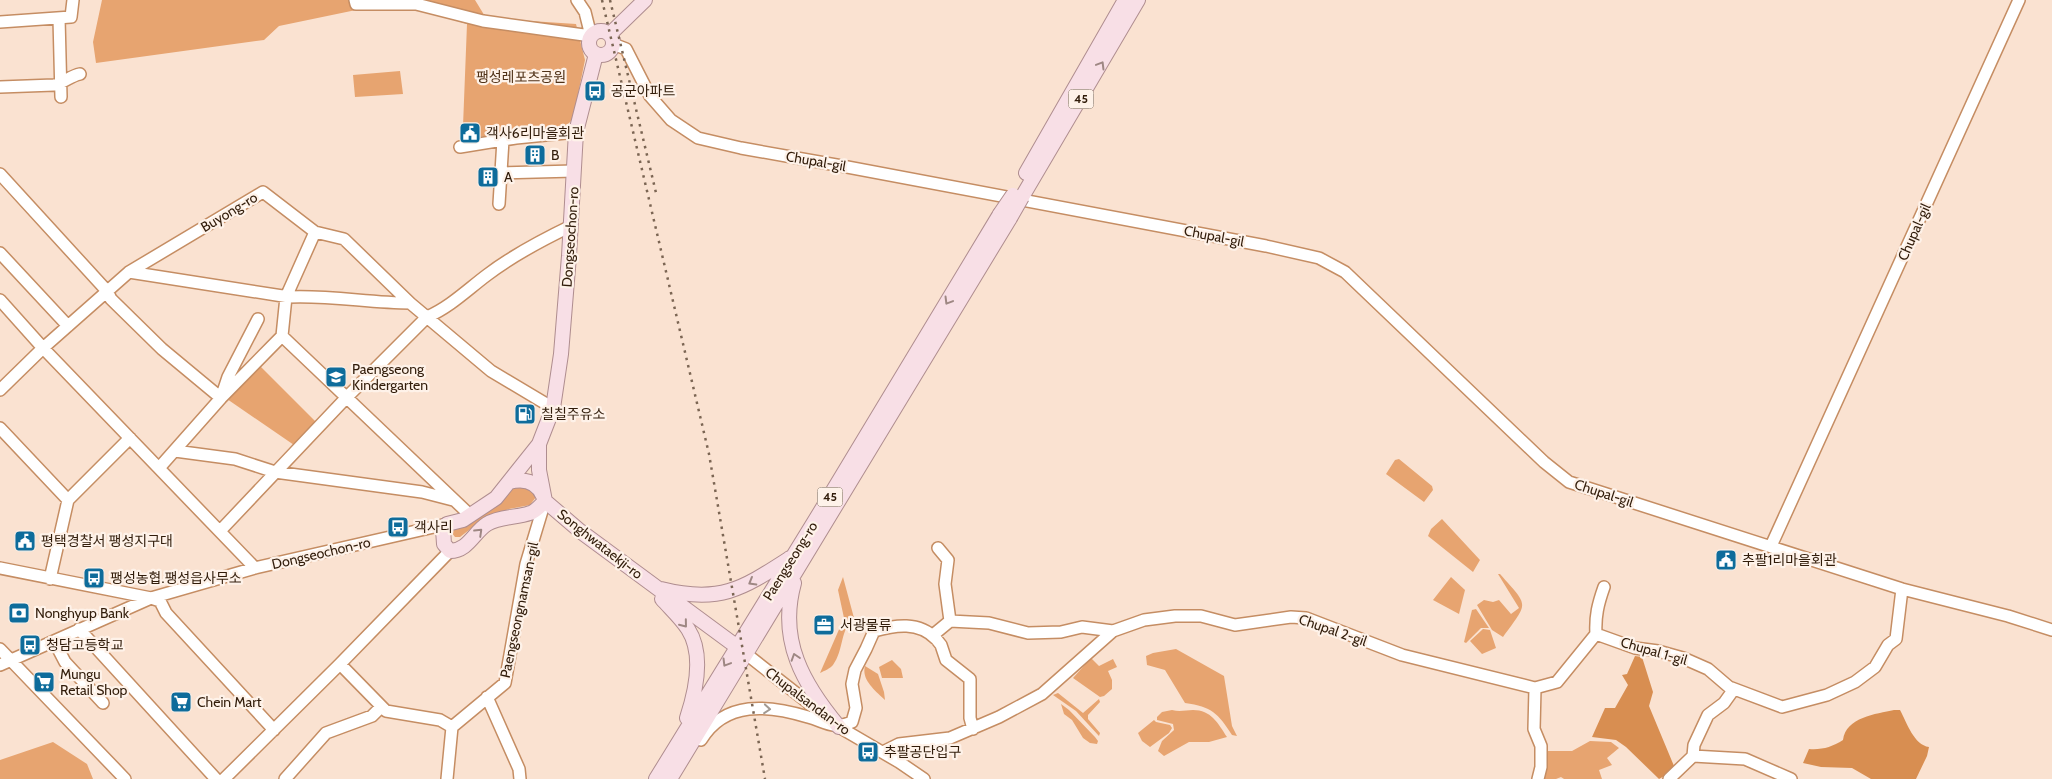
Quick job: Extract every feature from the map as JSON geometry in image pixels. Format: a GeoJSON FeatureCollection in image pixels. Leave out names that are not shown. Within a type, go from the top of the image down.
{"type":"FeatureCollection","features":[{"type":"Feature","properties":{"kind":"main road"},"geometry":{"type":"LineString","coordinates":[[611,39],[600,31],[590,37],[590,49],[596,54],[606,54],[611,50],[611,39],[645,0]]}},
{"type":"Feature","properties":{"kind":"main road","name":"45"},"geometry":{"type":"LineString","coordinates":[[1018,196],[1126,0]]}},
{"type":"Feature","properties":{"kind":"main road","name":"45"},"geometry":{"type":"LineString","coordinates":[[1018,196],[1138,0]]}},
{"type":"Feature","properties":{"kind":"main road","name":"Dongseochon-ro"},"geometry":{"type":"LineString","coordinates":[[447,524],[463,520],[496,498],[540,444],[553,408],[561,354],[576,132],[596,54]]}},
{"type":"Feature","properties":{"kind":"main road","name":"Paengseong-ro"},"geometry":{"type":"LineString","coordinates":[[656,779],[679,752],[1018,196]]}},
{"type":"Feature","properties":{"kind":"main road"},"geometry":{"type":"LineString","coordinates":[[540,444],[539,470],[545,501]]}},
{"type":"Feature","properties":{"kind":"main road"},"geometry":{"type":"LineString","coordinates":[[509,482],[525,480],[534,484],[543,493],[545,501]]}},
{"type":"Feature","properties":{"kind":"main road","name":"Songhwataekji-ro"},"geometry":{"type":"LineString","coordinates":[[450,551],[464,548],[480,528],[511,516],[531,513],[545,501],[580,531],[741,650]]}},
{"type":"Feature","properties":{"kind":"main road"},"geometry":{"type":"LineString","coordinates":[[447,524],[443,529],[444,544],[450,551]]}},
{"type":"Feature","properties":{"kind":"main road"},"geometry":{"type":"LineString","coordinates":[[654,586],[691,594],[725,592],[751,583],[796,562]]}},
{"type":"Feature","properties":{"kind":"main road"},"geometry":{"type":"LineString","coordinates":[[796,562],[788,614],[793,650],[808,685],[839,727]]}},
{"type":"Feature","properties":{"kind":"main road"},"geometry":{"type":"LineString","coordinates":[[654,586],[661,598],[687,626],[693,638],[696,653],[696,683],[679,752]]}},
{"type":"Feature","properties":{"kind":"main road","name":"Paengseong-ro"},"geometry":{"type":"LineString","coordinates":[[670,779],[679,752]]}},
{"type":"Feature","properties":{"kind":"street"},"geometry":{"type":"LineString","coordinates":[[0,22],[72,17],[74,0]]}},
{"type":"Feature","properties":{"kind":"street"},"geometry":{"type":"LineString","coordinates":[[355,0],[356,4],[416,4],[483,21],[590,37],[585,12],[578,0]]}},
{"type":"Feature","properties":{"kind":"street","name":"Chupal-gil"},"geometry":{"type":"LineString","coordinates":[[1771,546],[2018,0]]}},
{"type":"Feature","properties":{"kind":"street"},"geometry":{"type":"LineString","coordinates":[[60,18],[61,97]]}},
{"type":"Feature","properties":{"kind":"street","name":"Chupal-gil"},"geometry":{"type":"LineString","coordinates":[[611,39],[626,49],[650,96],[670,120],[698,138],[741,148],[1266,246],[1319,258],[1345,272],[1544,462],[1569,482],[1902,589],[2008,616],[2052,630]]}},
{"type":"Feature","properties":{"kind":"street"},"geometry":{"type":"LineString","coordinates":[[0,87],[61,84],[71,76],[80,74]]}},
{"type":"Feature","properties":{"kind":"street"},"geometry":{"type":"LineString","coordinates":[[460,147],[576,132]]}},
{"type":"Feature","properties":{"kind":"street"},"geometry":{"type":"LineString","coordinates":[[499,204],[503,140]]}},
{"type":"Feature","properties":{"kind":"street"},"geometry":{"type":"LineString","coordinates":[[501,173],[574,172]]}},
{"type":"Feature","properties":{"kind":"street"},"geometry":{"type":"LineString","coordinates":[[0,174],[107,292],[111,299],[162,349],[221,398]]}},
{"type":"Feature","properties":{"kind":"street","name":"Buyong-ro"},"geometry":{"type":"LineString","coordinates":[[2,382],[129,272],[263,192],[315,232]]}},
{"type":"Feature","properties":{"kind":"street"},"geometry":{"type":"LineString","coordinates":[[220,530],[274,472],[427,317],[444,310],[488,274],[542,239],[571,226]]}},
{"type":"Feature","properties":{"kind":"street"},"geometry":{"type":"LineString","coordinates":[[158,468],[221,398],[282,336],[286,297],[315,232],[344,239],[410,303],[491,371],[553,408]]}},
{"type":"Feature","properties":{"kind":"street"},"geometry":{"type":"LineString","coordinates":[[0,253],[68,326]]}},
{"type":"Feature","properties":{"kind":"street"},"geometry":{"type":"LineString","coordinates":[[129,272],[286,297],[312,296],[388,303],[410,303]]}},
{"type":"Feature","properties":{"kind":"street"},"geometry":{"type":"LineString","coordinates":[[0,300],[43,348],[255,568]]}},
{"type":"Feature","properties":{"kind":"street"},"geometry":{"type":"LineString","coordinates":[[221,398],[228,376],[258,319]]}},
{"type":"Feature","properties":{"kind":"street"},"geometry":{"type":"LineString","coordinates":[[282,336],[470,515]]}},
{"type":"Feature","properties":{"kind":"street"},"geometry":{"type":"LineString","coordinates":[[1,429],[68,500]]}},
{"type":"Feature","properties":{"kind":"street"},"geometry":{"type":"LineString","coordinates":[[50,578],[68,500],[130,438]]}},
{"type":"Feature","properties":{"kind":"street"},"geometry":{"type":"LineString","coordinates":[[175,451],[235,459],[274,472],[422,492],[454,500]]}},
{"type":"Feature","properties":{"kind":"street","name":"Paengseongnamsan-gil"},"geometry":{"type":"LineString","coordinates":[[452,727],[505,683],[526,564],[545,501]]}},
{"type":"Feature","properties":{"kind":"street","name":"Dongseochon-ro"},"geometry":{"type":"LineString","coordinates":[[0,568],[151,598],[255,568],[447,524]]}},
{"type":"Feature","properties":{"kind":"street"},"geometry":{"type":"LineString","coordinates":[[938,548],[948,560],[945,584],[950,622]]}},
{"type":"Feature","properties":{"kind":"street","name":"Songhwataekji-ro"},"geometry":{"type":"LineString","coordinates":[[224,779],[450,551]]}},
{"type":"Feature","properties":{"kind":"street"},"geometry":{"type":"LineString","coordinates":[[1538,779],[1541,767],[1541,746],[1534,729],[1535,688],[1557,682],[1596,634],[1596,607],[1604,587]]}},
{"type":"Feature","properties":{"kind":"street","name":"Chupal 1-gil"},"geometry":{"type":"LineString","coordinates":[[1596,634],[1635,648],[1658,650],[1683,658],[1708,669],[1734,689],[1782,707],[1827,695],[1855,682],[1875,667],[1888,645],[1896,639],[1902,589]]}},
{"type":"Feature","properties":{"kind":"street"},"geometry":{"type":"LineString","coordinates":[[5,662],[151,598],[160,601],[166,613],[274,730]]}},
{"type":"Feature","properties":{"kind":"street","name":"Chupal 2-gil"},"geometry":{"type":"LineString","coordinates":[[883,752],[900,744],[950,738],[973,729],[1042,694],[1113,631],[1144,620],[1175,616],[1201,616],[1235,626],[1291,617],[1306,618],[1402,655],[1535,688]]}},
{"type":"Feature","properties":{"kind":"street"},"geometry":{"type":"LineString","coordinates":[[936,639],[933,635],[950,622],[988,623],[1028,634],[1061,632],[1082,627],[1113,631]]}},
{"type":"Feature","properties":{"kind":"street"},"geometry":{"type":"LineString","coordinates":[[679,752],[693,753],[706,731],[717,720],[752,708],[776,710],[805,716],[839,727],[852,722],[856,708],[852,684],[854,670],[874,631],[892,626],[918,627],[930,632],[941,645],[946,660],[970,678],[968,693],[973,729]]}},
{"type":"Feature","properties":{"kind":"street"},"geometry":{"type":"LineString","coordinates":[[79,629],[216,779]]}},
{"type":"Feature","properties":{"kind":"street"},"geometry":{"type":"LineString","coordinates":[[54,641],[66,662],[103,703]]}},
{"type":"Feature","properties":{"kind":"street"},"geometry":{"type":"LineString","coordinates":[[0,649],[5,662],[125,779]]}},
{"type":"Feature","properties":{"kind":"street","name":"Chupalsandan-ro"},"geometry":{"type":"LineString","coordinates":[[741,650],[839,727],[883,752],[924,779]]}},
{"type":"Feature","properties":{"kind":"street"},"geometry":{"type":"LineString","coordinates":[[340,664],[386,712],[440,720],[452,727],[447,779]]}},
{"type":"Feature","properties":{"kind":"street"},"geometry":{"type":"LineString","coordinates":[[1694,756],[1694,745],[1708,714],[1724,703],[1734,689]]}},
{"type":"Feature","properties":{"kind":"street"},"geometry":{"type":"LineString","coordinates":[[487,697],[519,769],[520,779]]}},
{"type":"Feature","properties":{"kind":"street"},"geometry":{"type":"LineString","coordinates":[[286,779],[326,733],[372,716],[382,707]]}},
{"type":"Feature","properties":{"kind":"street"},"geometry":{"type":"LineString","coordinates":[[1669,779],[1694,756],[1745,759],[1791,779]]}},
{"type":"Feature","properties":{"kind":"green space","name":"팽성레포츠공원"},"geometry":{"type":"Polygon","coordinates":[[[102,0],[475,0],[486,18],[576,24],[585,60],[573,119],[564,128],[477,137],[477,126],[463,126],[467,24],[418,9],[356,10],[279,26],[264,40],[96,63],[93,42],[102,0]]]}},
{"type":"Feature","properties":{"kind":"green space"},"geometry":{"type":"Polygon","coordinates":[[[400,71],[403,94],[355,97],[353,75],[400,71]]]}},
{"type":"Feature","properties":{"kind":"green space"},"geometry":{"type":"Polygon","coordinates":[[[259,365],[316,422],[294,445],[227,399],[259,365]]]}},
{"type":"Feature","properties":{"kind":"green space"},"geometry":{"type":"Polygon","coordinates":[[[1399,459],[1432,486],[1433,490],[1424,502],[1386,474],[1395,460],[1399,459]]]}},
{"type":"Feature","properties":{"kind":"green space"},"geometry":{"type":"Polygon","coordinates":[[[515,486],[535,489],[536,497],[530,505],[492,515],[482,520],[460,537],[455,537],[452,533],[455,529],[500,499],[515,486]]]}},
{"type":"Feature","properties":{"kind":"green space"},"geometry":{"type":"Polygon","coordinates":[[[1442,519],[1480,560],[1473,572],[1428,536],[1431,529],[1442,519]]]}},
{"type":"Feature","properties":{"kind":"green space"},"geometry":{"type":"Polygon","coordinates":[[[1498,574],[1521,599],[1522,604],[1518,617],[1503,637],[1492,630],[1477,605],[1484,600],[1493,602],[1499,600],[1511,614],[1519,608],[1498,574]]]}},
{"type":"Feature","properties":{"kind":"green space"},"geometry":{"type":"Polygon","coordinates":[[[843,577],[854,618],[846,628],[839,653],[833,665],[820,673],[844,618],[838,590],[843,577]]]}},
{"type":"Feature","properties":{"kind":"green space"},"geometry":{"type":"Polygon","coordinates":[[[1451,577],[1465,590],[1459,614],[1433,600],[1451,577]]]}},
{"type":"Feature","properties":{"kind":"green space"},"geometry":{"type":"Polygon","coordinates":[[[1476,609],[1489,628],[1481,628],[1466,643],[1464,642],[1472,610],[1476,609]]]}},
{"type":"Feature","properties":{"kind":"green space"},"geometry":{"type":"Polygon","coordinates":[[[1483,629],[1490,630],[1496,648],[1482,654],[1470,641],[1483,629]]]}},
{"type":"Feature","properties":{"kind":"green space"},"geometry":{"type":"Polygon","coordinates":[[[1176,649],[1224,676],[1232,726],[1237,736],[1232,735],[1223,721],[1213,712],[1185,703],[1165,670],[1147,665],[1146,656],[1176,649]]]}},
{"type":"Feature","properties":{"kind":"green space"},"geometry":{"type":"Polygon","coordinates":[[[1091,658],[1099,666],[1113,659],[1117,667],[1108,671],[1112,680],[1112,689],[1104,696],[1100,697],[1073,678],[1091,658]]]}},
{"type":"Feature","properties":{"kind":"green space"},"geometry":{"type":"Polygon","coordinates":[[[892,660],[901,669],[903,678],[882,678],[879,667],[892,660]]]}},
{"type":"Feature","properties":{"kind":"green space"},"geometry":{"type":"Polygon","coordinates":[[[865,666],[878,674],[885,700],[867,681],[864,671],[865,666]]]}},
{"type":"Feature","properties":{"kind":"green space"},"geometry":{"type":"Polygon","coordinates":[[[1058,693],[1083,713],[1099,699],[1100,702],[1088,715],[1088,719],[1100,733],[1099,736],[1076,711],[1053,695],[1058,693]]]}},
{"type":"Feature","properties":{"kind":"green space"},"geometry":{"type":"Polygon","coordinates":[[[1061,704],[1095,737],[1098,741],[1097,744],[1090,743],[1083,738],[1072,720],[1064,714],[1061,704]]]}},
{"type":"Feature","properties":{"kind":"green space"},"geometry":{"type":"Polygon","coordinates":[[[1172,710],[1205,712],[1213,718],[1227,737],[1209,742],[1189,742],[1164,756],[1158,751],[1162,741],[1174,730],[1173,724],[1157,720],[1157,717],[1162,712],[1172,710]]]}},
{"type":"Feature","properties":{"kind":"green space"},"geometry":{"type":"Polygon","coordinates":[[[1154,720],[1170,725],[1172,728],[1169,733],[1150,747],[1142,741],[1138,733],[1154,720]]]}},
{"type":"Feature","properties":{"kind":"green space"},"geometry":{"type":"Polygon","coordinates":[[[1590,741],[1611,742],[1619,748],[1607,758],[1612,765],[1599,770],[1602,779],[1564,779],[1561,777],[1542,779],[1548,751],[1572,751],[1590,741]]]}},
{"type":"Feature","properties":{"kind":"green space"},"geometry":{"type":"Polygon","coordinates":[[[53,742],[87,764],[93,779],[0,779],[0,760],[53,742]]]}},
{"type":"Feature","properties":{"kind":"shaded area"},"geometry":{"type":"Polygon","coordinates":[[[1635,656],[1642,657],[1653,692],[1649,706],[1674,766],[1673,771],[1659,779],[1626,747],[1616,740],[1592,737],[1605,708],[1615,708],[1628,685],[1622,675],[1627,674],[1635,656]]]}},
{"type":"Feature","properties":{"kind":"shaded area"},"geometry":{"type":"Polygon","coordinates":[[[1900,710],[1915,738],[1929,747],[1927,756],[1916,779],[1871,779],[1852,768],[1821,767],[1803,763],[1809,749],[1831,746],[1843,740],[1845,732],[1856,721],[1871,715],[1900,710]]]}},
{"type":"Feature","properties":{"kind":"railway"},"geometry":{"type":"LineString","coordinates":[[602,0],[709,454],[765,779]]}},
{"type":"Feature","properties":{"kind":"railway"},"geometry":{"type":"LineString","coordinates":[[610,0],[657,197]]}},
{"type":"Feature","properties":{"kind":"place","name":"공군아파트"},"geometry":{"type":"Point","coordinates":[595,91]}},
{"type":"Feature","properties":{"kind":"place","name":"객사6리마을회관"},"geometry":{"type":"Point","coordinates":[470,133]}},
{"type":"Feature","properties":{"kind":"place","name":"B"},"geometry":{"type":"Point","coordinates":[535,155]}},
{"type":"Feature","properties":{"kind":"place","name":"A"},"geometry":{"type":"Point","coordinates":[488,177]}},
{"type":"Feature","properties":{"kind":"place","name":"Paengseong Kindergarten"},"geometry":{"type":"Point","coordinates":[336,377]}},
{"type":"Feature","properties":{"kind":"place","name":"칠칠주유소"},"geometry":{"type":"Point","coordinates":[525,414]}},
{"type":"Feature","properties":{"kind":"place","name":"객사리"},"geometry":{"type":"Point","coordinates":[398,527]}},
{"type":"Feature","properties":{"kind":"place","name":"평택경찰서 팽성지구대"},"geometry":{"type":"Point","coordinates":[25,541]}},
{"type":"Feature","properties":{"kind":"place","name":"추팔1리마을회관"},"geometry":{"type":"Point","coordinates":[1726,560]}},
{"type":"Feature","properties":{"kind":"place","name":"팽성농협.팽성읍사무소"},"geometry":{"type":"Point","coordinates":[94,578]}},
{"type":"Feature","properties":{"kind":"place","name":"Nonghyup Bank"},"geometry":{"type":"Point","coordinates":[19,613]}},
{"type":"Feature","properties":{"kind":"place","name":"서광물류"},"geometry":{"type":"Point","coordinates":[824,625]}},
{"type":"Feature","properties":{"kind":"place","name":"청담고등학교"},"geometry":{"type":"Point","coordinates":[30,645]}},
{"type":"Feature","properties":{"kind":"place","name":"Mungu Retail Shop"},"geometry":{"type":"Point","coordinates":[44,682]}},
{"type":"Feature","properties":{"kind":"place","name":"Chein Mart"},"geometry":{"type":"Point","coordinates":[181,702]}},
{"type":"Feature","properties":{"kind":"place","name":"추팔공단입구"},"geometry":{"type":"Point","coordinates":[868,752]}}]}
